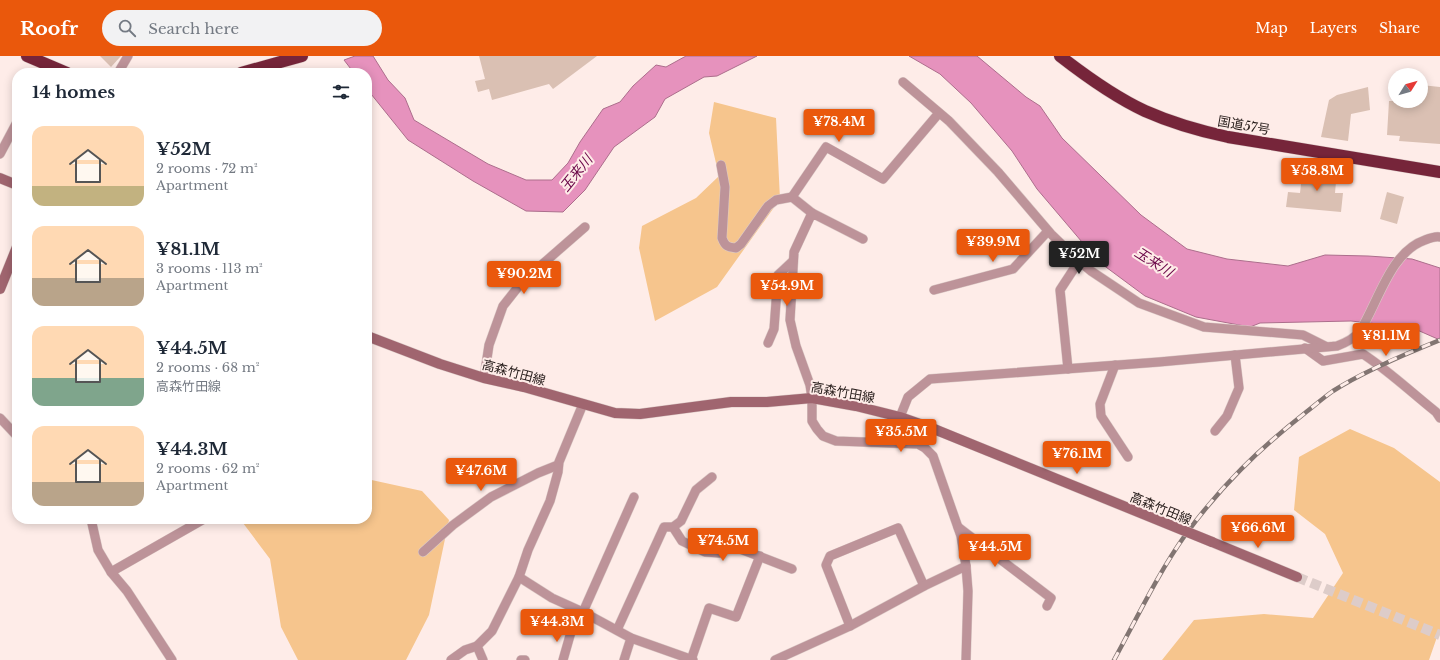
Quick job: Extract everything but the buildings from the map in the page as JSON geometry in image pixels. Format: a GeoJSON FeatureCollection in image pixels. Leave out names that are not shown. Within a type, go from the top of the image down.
{"type":"FeatureCollection","features":[{"type":"Feature","properties":{"kind":"highway"},"geometry":{"type":"LineString","coordinates":[[28,56],[45,68]]}},
{"type":"Feature","properties":{"kind":"highway"},"geometry":{"type":"LineString","coordinates":[[259,68],[302,56]]}},
{"type":"Feature","properties":{"kind":"highway","name":"国道57号"},"geometry":{"type":"LineString","coordinates":[[1060,56],[1096,83],[1120,98],[1146,111],[1198,130],[1228,137],[1440,172]]}},
{"type":"Feature","properties":{"kind":"main road"},"geometry":{"type":"LineString","coordinates":[[0,178],[12,183]]}},
{"type":"Feature","properties":{"kind":"main road"},"geometry":{"type":"LineString","coordinates":[[0,289],[12,259]]}},
{"type":"Feature","properties":{"kind":"main road","name":"高森竹田線"},"geometry":{"type":"LineString","coordinates":[[372,338],[440,364],[484,378],[615,413],[640,414],[731,402],[767,402],[812,398],[856,406],[900,417],[934,429],[1297,577]]}},
{"type":"Feature","properties":{"kind":"street"},"geometry":{"type":"LineString","coordinates":[[121,68],[128,56]]}},
{"type":"Feature","properties":{"kind":"street"},"geometry":{"type":"LineString","coordinates":[[903,82],[939,113],[998,172],[1048,231],[1079,261],[1091,271],[1139,303],[1204,327],[1303,335],[1325,346]]}},
{"type":"Feature","properties":{"kind":"street"},"geometry":{"type":"LineString","coordinates":[[721,165],[725,186],[722,238],[725,245],[729,248],[736,248],[741,244],[768,206],[776,200],[792,197],[826,147],[883,180],[939,113]]}},
{"type":"Feature","properties":{"kind":"street"},"geometry":{"type":"LineString","coordinates":[[0,154],[12,131]]}},
{"type":"Feature","properties":{"kind":"street"},"geometry":{"type":"LineString","coordinates":[[792,197],[812,213],[863,239]]}},
{"type":"Feature","properties":{"kind":"street"},"geometry":{"type":"LineString","coordinates":[[812,213],[794,252],[790,320],[796,346],[810,386],[812,398],[812,421],[823,436],[836,440],[918,444],[925,448],[933,456],[961,536],[966,566],[968,591],[966,660]]}},
{"type":"Feature","properties":{"kind":"street"},"geometry":{"type":"LineString","coordinates":[[484,378],[489,345],[502,306],[522,282],[585,227]]}},
{"type":"Feature","properties":{"kind":"street"},"geometry":{"type":"LineString","coordinates":[[934,290],[1013,269],[1048,231]]}},
{"type":"Feature","properties":{"kind":"street"},"geometry":{"type":"LineString","coordinates":[[900,417],[908,397],[930,379],[1337,346],[1345,343],[1359,332],[1387,278],[1404,254],[1419,242],[1436,236],[1440,237]]}},
{"type":"Feature","properties":{"kind":"street"},"geometry":{"type":"LineString","coordinates":[[1068,369],[1060,290],[1079,261]]}},
{"type":"Feature","properties":{"kind":"street"},"geometry":{"type":"LineString","coordinates":[[768,343],[774,330],[778,275],[793,262]]}},
{"type":"Feature","properties":{"kind":"street"},"geometry":{"type":"LineString","coordinates":[[1305,348],[1323,361],[1364,354],[1381,366],[1399,383],[1436,412],[1440,418]]}},
{"type":"Feature","properties":{"kind":"street"},"geometry":{"type":"LineString","coordinates":[[1215,431],[1227,416],[1239,388],[1235,355]]}},
{"type":"Feature","properties":{"kind":"street"},"geometry":{"type":"LineString","coordinates":[[1115,365],[1100,404],[1101,416],[1128,457]]}},
{"type":"Feature","properties":{"kind":"street"},"geometry":{"type":"LineString","coordinates":[[451,660],[465,650],[477,646],[492,631],[520,578],[528,550],[550,501],[558,472],[558,465],[583,404]]}},
{"type":"Feature","properties":{"kind":"street"},"geometry":{"type":"LineString","coordinates":[[0,418],[12,431]]}},
{"type":"Feature","properties":{"kind":"street"},"geometry":{"type":"LineString","coordinates":[[423,552],[453,524],[482,505],[491,497],[538,473],[558,465]]}},
{"type":"Feature","properties":{"kind":"street"},"geometry":{"type":"LineString","coordinates":[[617,630],[664,527],[673,527],[681,521],[696,490],[712,477]]}},
{"type":"Feature","properties":{"kind":"street"},"geometry":{"type":"LineString","coordinates":[[583,612],[634,497]]}},
{"type":"Feature","properties":{"kind":"street"},"geometry":{"type":"LineString","coordinates":[[92,524],[98,550],[111,572],[127,591],[172,660]]}},
{"type":"Feature","properties":{"kind":"street"},"geometry":{"type":"LineString","coordinates":[[111,572],[195,524]]}},
{"type":"Feature","properties":{"kind":"street"},"geometry":{"type":"LineString","coordinates":[[673,527],[682,541],[705,552],[719,553],[730,545],[792,569]]}},
{"type":"Feature","properties":{"kind":"street"},"geometry":{"type":"LineString","coordinates":[[958,527],[1051,598],[1047,606]]}},
{"type":"Feature","properties":{"kind":"street"},"geometry":{"type":"LineString","coordinates":[[850,626],[826,565],[830,556],[898,528],[924,586]]}},
{"type":"Feature","properties":{"kind":"street"},"geometry":{"type":"LineString","coordinates":[[520,578],[552,598],[583,612],[631,638],[692,660],[709,608],[736,617],[760,556]]}},
{"type":"Feature","properties":{"kind":"street"},"geometry":{"type":"LineString","coordinates":[[775,660],[850,626],[924,586],[966,566]]}},
{"type":"Feature","properties":{"kind":"street"},"geometry":{"type":"LineString","coordinates":[[563,660],[571,632]]}},
{"type":"Feature","properties":{"kind":"street"},"geometry":{"type":"LineString","coordinates":[[624,660],[631,638]]}},
{"type":"Feature","properties":{"kind":"street"},"geometry":{"type":"LineString","coordinates":[[477,646],[483,660]]}},
{"type":"Feature","properties":{"kind":"shaded area"},"geometry":{"type":"Polygon","coordinates":[[[714,102],[776,118],[780,199],[717,287],[655,321],[639,248],[642,226],[696,198],[719,176],[709,133],[714,102]]]}},
{"type":"Feature","properties":{"kind":"shaded area"},"geometry":{"type":"Polygon","coordinates":[[[1350,429],[1394,448],[1440,482],[1440,632],[1429,660],[1162,660],[1194,620],[1264,614],[1313,618],[1343,573],[1325,534],[1294,510],[1299,457],[1350,429]]]}},
{"type":"Feature","properties":{"kind":"shaded area"},"geometry":{"type":"Polygon","coordinates":[[[372,480],[422,491],[449,520],[429,615],[406,660],[298,660],[281,627],[270,559],[244,524],[372,524],[372,480]]]}},
{"type":"Feature","properties":{"kind":"water","name":"玉来川"},"geometry":{"type":"Polygon","coordinates":[[[355,56],[373,56],[388,80],[405,98],[414,120],[488,164],[526,180],[552,180],[568,163],[580,142],[603,109],[620,102],[633,86],[656,65],[666,67],[686,56],[757,56],[717,76],[704,77],[665,99],[655,117],[614,147],[585,190],[563,212],[526,211],[473,181],[408,140],[372,95],[372,68],[350,68],[344,60],[355,56]]]}},
{"type":"Feature","properties":{"kind":"water","name":"玉来川"},"geometry":{"type":"Polygon","coordinates":[[[909,56],[977,56],[1026,97],[1040,106],[1062,138],[1141,215],[1187,249],[1227,259],[1288,266],[1325,255],[1412,259],[1440,268],[1440,340],[1415,329],[1351,321],[1260,323],[1250,327],[1196,317],[1145,296],[1091,256],[1082,242],[1037,189],[1012,151],[971,103],[940,74],[909,56]]]}},
{"type":"Feature","properties":{"kind":"tunnel"},"geometry":{"type":"LineString","coordinates":[[1297,577],[1440,635]]}},
{"type":"Feature","properties":{"kind":"railway"},"geometry":{"type":"LineString","coordinates":[[1114,660],[1157,580],[1176,549],[1199,517],[1241,469],[1288,427],[1333,391],[1371,370],[1440,340]]}}]}
